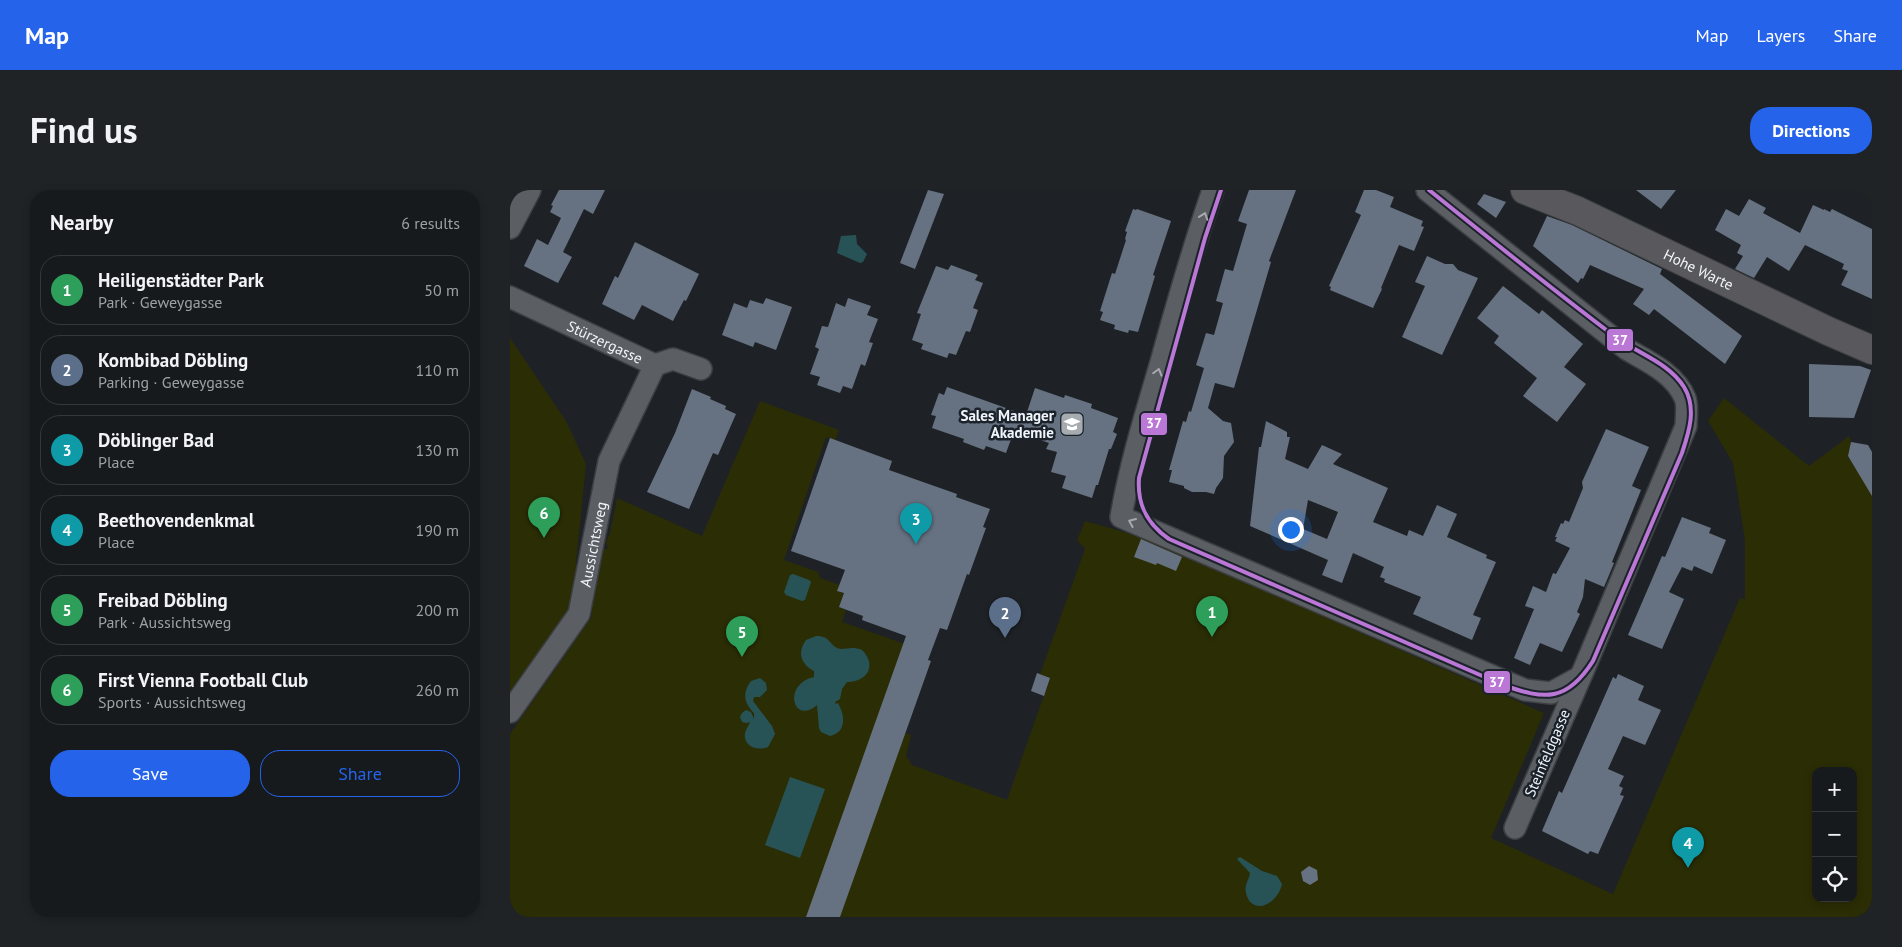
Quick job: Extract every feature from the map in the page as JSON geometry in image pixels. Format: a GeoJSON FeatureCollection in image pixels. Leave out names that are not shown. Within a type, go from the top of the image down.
{"type":"FeatureCollection","features":[{"type":"Feature","properties":{"kind":"street"},"geometry":{"type":"LineString","coordinates":[[510,228],[530,190]]}},
{"type":"Feature","properties":{"kind":"street"},"geometry":{"type":"LineString","coordinates":[[1213,190],[1197,236],[1140,431],[1126,484],[1121,517],[1525,690],[1551,693],[1580,677]]}},
{"type":"Feature","properties":{"kind":"street","name":"Steinfeldgasse"},"geometry":{"type":"LineString","coordinates":[[1426,190],[1628,350],[1664,372],[1686,399],[1686,426],[1515,828]]}},
{"type":"Feature","properties":{"kind":"street","name":"Hohe Warte"},"geometry":{"type":"LineString","coordinates":[[1525,190],[1585,214],[1828,331],[1872,350]]}},
{"type":"Feature","properties":{"kind":"street","name":"Stürzergasse"},"geometry":{"type":"LineString","coordinates":[[510,297],[655,365],[673,359],[701,369]]}},
{"type":"Feature","properties":{"kind":"street","name":"Aussichtsweg"},"geometry":{"type":"LineString","coordinates":[[510,712],[579,614],[609,461],[655,365]]}},
{"type":"Feature","properties":{"kind":"green space"},"geometry":{"type":"Polygon","coordinates":[[[510,338],[566,421],[586,464],[571,613],[510,698],[510,338]]]}},
{"type":"Feature","properties":{"kind":"green space"},"geometry":{"type":"Polygon","coordinates":[[[1724,398],[1809,466],[1849,436],[1851,442],[1848,457],[1872,492],[1872,909],[1868,917],[510,917],[510,734],[591,618],[599,549],[608,549],[606,542],[610,533],[617,498],[702,536],[760,401],[839,430],[835,440],[826,437],[784,560],[818,572],[820,578],[840,585],[838,591],[844,593],[839,607],[846,610],[842,622],[911,646],[909,653],[931,661],[905,733],[911,735],[906,756],[912,765],[1007,800],[1050,678],[1040,674],[1085,549],[1077,540],[1085,521],[1142,537],[1544,713],[1491,838],[1613,894],[1740,598],[1745,599],[1745,541],[1733,463],[1708,421],[1724,398]]]}},
{"type":"Feature","properties":{"kind":"water"},"geometry":{"type":"Polygon","coordinates":[[[856,235],[857,244],[867,254],[863,262],[860,263],[837,253],[841,236],[856,235]]]}},
{"type":"Feature","properties":{"kind":"water"},"geometry":{"type":"Polygon","coordinates":[[[793,574],[811,582],[805,600],[802,601],[786,595],[784,592],[790,575],[793,574]]]}},
{"type":"Feature","properties":{"kind":"water"},"geometry":{"type":"Polygon","coordinates":[[[816,636],[826,638],[837,648],[862,650],[869,661],[868,672],[865,676],[847,682],[842,689],[840,699],[835,702],[836,704],[838,703],[842,713],[843,723],[836,734],[830,736],[821,732],[819,728],[817,705],[809,710],[802,710],[794,702],[798,687],[804,681],[814,677],[814,671],[803,662],[801,654],[806,640],[816,636]]]}},
{"type":"Feature","properties":{"kind":"water"},"geometry":{"type":"Polygon","coordinates":[[[760,678],[766,683],[767,690],[760,697],[754,697],[753,701],[772,726],[775,734],[768,747],[756,748],[749,745],[745,738],[750,722],[742,722],[740,717],[746,710],[751,712],[754,719],[754,713],[746,702],[745,694],[751,681],[760,678]]]}},
{"type":"Feature","properties":{"kind":"water"},"geometry":{"type":"Polygon","coordinates":[[[790,777],[825,789],[800,858],[765,845],[790,777]]]}},
{"type":"Feature","properties":{"kind":"water"},"geometry":{"type":"Polygon","coordinates":[[[1240,857],[1262,871],[1277,876],[1282,884],[1276,897],[1265,905],[1254,905],[1249,900],[1246,887],[1250,873],[1237,859],[1240,857]]]}},
{"type":"Feature","properties":{"kind":"building"},"geometry":{"type":"Polygon","coordinates":[[[559,190],[605,190],[593,214],[584,209],[563,252],[572,257],[558,283],[524,266],[537,239],[548,245],[561,218],[550,212],[553,206],[551,205],[559,190]]]}},
{"type":"Feature","properties":{"kind":"building"},"geometry":{"type":"Polygon","coordinates":[[[928,190],[944,194],[915,269],[900,263],[928,190]]]}},
{"type":"Feature","properties":{"kind":"building"},"geometry":{"type":"Polygon","coordinates":[[[1249,190],[1296,190],[1269,261],[1271,262],[1234,388],[1215,383],[1208,408],[1223,421],[1231,423],[1234,442],[1224,456],[1223,478],[1214,494],[1192,492],[1184,488],[1184,486],[1169,482],[1172,470],[1169,470],[1183,421],[1186,422],[1189,411],[1191,412],[1204,368],[1196,365],[1206,333],[1214,335],[1223,303],[1216,301],[1225,269],[1233,271],[1247,224],[1238,221],[1249,190]]]}},
{"type":"Feature","properties":{"kind":"building"},"geometry":{"type":"Polygon","coordinates":[[[1364,190],[1376,190],[1394,197],[1390,207],[1423,221],[1421,226],[1424,227],[1414,251],[1399,245],[1373,308],[1330,290],[1331,287],[1329,286],[1361,215],[1355,212],[1364,190]]]}},
{"type":"Feature","properties":{"kind":"building"},"geometry":{"type":"Polygon","coordinates":[[[1636,190],[1676,190],[1661,209],[1636,190]]]}},
{"type":"Feature","properties":{"kind":"building"},"geometry":{"type":"Polygon","coordinates":[[[1484,194],[1506,202],[1496,218],[1477,204],[1484,194]]]}},
{"type":"Feature","properties":{"kind":"building"},"geometry":{"type":"Polygon","coordinates":[[[1749,199],[1766,208],[1763,213],[1800,233],[1813,205],[1830,212],[1832,209],[1872,229],[1872,299],[1841,285],[1848,271],[1842,269],[1844,264],[1805,245],[1789,271],[1767,257],[1754,278],[1735,269],[1743,256],[1737,253],[1741,245],[1715,230],[1726,209],[1739,216],[1749,199]]]}},
{"type":"Feature","properties":{"kind":"building"},"geometry":{"type":"Polygon","coordinates":[[[1133,209],[1171,221],[1153,275],[1155,276],[1138,332],[1129,330],[1128,333],[1114,329],[1115,325],[1100,320],[1103,312],[1100,311],[1112,273],[1115,274],[1126,240],[1127,232],[1125,231],[1133,209]]]}},
{"type":"Feature","properties":{"kind":"building"},"geometry":{"type":"Polygon","coordinates":[[[1547,216],[1572,225],[1662,269],[1660,274],[1742,336],[1725,364],[1654,309],[1649,315],[1633,304],[1644,289],[1590,265],[1583,279],[1581,278],[1578,283],[1533,246],[1547,216]]]}},
{"type":"Feature","properties":{"kind":"building"},"geometry":{"type":"Polygon","coordinates":[[[635,242],[699,274],[686,301],[684,300],[673,321],[642,305],[634,320],[602,304],[615,276],[618,278],[635,242]]]}},
{"type":"Feature","properties":{"kind":"building"},"geometry":{"type":"Polygon","coordinates":[[[1427,256],[1445,264],[1453,264],[1458,270],[1478,278],[1442,355],[1402,337],[1425,286],[1415,282],[1427,256]]]}},
{"type":"Feature","properties":{"kind":"building"},"geometry":{"type":"Polygon","coordinates":[[[951,265],[978,275],[975,280],[983,283],[973,308],[978,310],[970,332],[966,331],[956,355],[949,353],[947,358],[921,349],[923,344],[912,340],[921,314],[917,313],[936,266],[948,270],[951,265]]]}},
{"type":"Feature","properties":{"kind":"building"},"geometry":{"type":"Polygon","coordinates":[[[1503,286],[1539,314],[1542,310],[1583,344],[1564,367],[1586,384],[1557,422],[1523,396],[1537,378],[1494,343],[1499,336],[1477,318],[1503,286]]]}},
{"type":"Feature","properties":{"kind":"building"},"geometry":{"type":"Polygon","coordinates":[[[766,298],[792,307],[776,350],[755,342],[753,347],[722,335],[734,303],[747,308],[750,300],[763,304],[766,298]]]}},
{"type":"Feature","properties":{"kind":"building"},"geometry":{"type":"Polygon","coordinates":[[[848,298],[871,306],[867,315],[878,319],[869,342],[873,343],[865,366],[861,364],[852,389],[843,386],[840,393],[817,385],[820,377],[810,374],[819,349],[815,347],[822,326],[828,327],[836,303],[845,307],[848,298]]]}},
{"type":"Feature","properties":{"kind":"building"},"geometry":{"type":"Polygon","coordinates":[[[1809,364],[1860,366],[1871,370],[1854,418],[1809,417],[1809,364]]]}},
{"type":"Feature","properties":{"kind":"building"},"geometry":{"type":"Polygon","coordinates":[[[947,387],[1026,415],[1035,388],[1064,398],[1065,395],[1092,404],[1091,408],[1118,418],[1113,432],[1117,434],[1111,449],[1109,449],[1092,498],[1062,488],[1066,476],[1051,472],[1057,452],[1046,449],[1049,443],[1014,431],[1006,453],[986,446],[984,450],[963,442],[964,439],[932,428],[936,416],[931,415],[939,393],[944,395],[947,387]]]}},
{"type":"Feature","properties":{"kind":"building"},"geometry":{"type":"Polygon","coordinates":[[[692,389],[711,397],[710,399],[726,406],[725,409],[736,414],[718,455],[713,453],[689,509],[647,492],[675,433],[692,389]]]}},
{"type":"Feature","properties":{"kind":"building"},"geometry":{"type":"Polygon","coordinates":[[[1266,421],[1287,432],[1287,437],[1290,437],[1285,459],[1308,469],[1322,445],[1342,454],[1333,464],[1388,488],[1373,522],[1407,536],[1409,530],[1423,536],[1437,505],[1457,514],[1447,537],[1487,555],[1486,558],[1496,562],[1473,615],[1481,618],[1472,640],[1413,614],[1421,597],[1384,582],[1385,579],[1380,577],[1384,567],[1353,553],[1342,583],[1322,575],[1328,560],[1250,526],[1259,447],[1261,447],[1266,421]],[[1308,500],[1303,529],[1327,539],[1338,512],[1308,500]]]}},
{"type":"Feature","properties":{"kind":"building"},"geometry":{"type":"Polygon","coordinates":[[[1606,429],[1649,447],[1632,486],[1641,490],[1604,587],[1585,579],[1583,597],[1577,612],[1580,614],[1562,652],[1540,643],[1530,665],[1514,658],[1534,609],[1525,606],[1533,586],[1546,592],[1553,573],[1556,574],[1570,548],[1555,541],[1557,537],[1555,537],[1561,523],[1563,524],[1565,520],[1569,522],[1583,488],[1582,482],[1606,429]]]}},
{"type":"Feature","properties":{"kind":"building"},"geometry":{"type":"Polygon","coordinates":[[[830,438],[892,461],[889,470],[957,494],[956,497],[990,509],[983,527],[986,528],[947,630],[940,628],[928,660],[931,661],[840,917],[806,917],[906,636],[862,620],[863,616],[839,607],[844,593],[837,591],[845,570],[791,551],[830,438]]]}},
{"type":"Feature","properties":{"kind":"building"},"geometry":{"type":"Polygon","coordinates":[[[1851,442],[1868,445],[1872,452],[1872,496],[1848,456],[1851,442]]]}},
{"type":"Feature","properties":{"kind":"building"},"geometry":{"type":"Polygon","coordinates":[[[1682,517],[1711,528],[1709,533],[1726,540],[1712,574],[1694,566],[1692,571],[1682,567],[1669,592],[1684,599],[1662,649],[1628,635],[1662,556],[1665,557],[1682,517]]]}},
{"type":"Feature","properties":{"kind":"building"},"geometry":{"type":"Polygon","coordinates":[[[1141,539],[1182,557],[1176,571],[1157,563],[1156,565],[1134,557],[1141,539]]]}},
{"type":"Feature","properties":{"kind":"building"},"geometry":{"type":"Polygon","coordinates":[[[1037,673],[1050,678],[1044,696],[1031,691],[1037,673]]]}},
{"type":"Feature","properties":{"kind":"building"},"geometry":{"type":"Polygon","coordinates":[[[1618,674],[1644,686],[1638,700],[1661,710],[1645,745],[1623,736],[1608,769],[1624,776],[1619,786],[1623,788],[1620,795],[1624,796],[1598,854],[1590,851],[1588,854],[1542,831],[1559,791],[1562,793],[1613,677],[1616,679],[1618,674]]]}},
{"type":"Feature","properties":{"kind":"building"},"geometry":{"type":"Polygon","coordinates":[[[1309,866],[1317,870],[1318,880],[1310,885],[1303,881],[1301,872],[1309,866]]]}},
{"type":"Feature","properties":{"kind":"transit line","name":"37"},"geometry":{"type":"LineString","coordinates":[[1221,190],[1205,238],[1139,478],[1140,497],[1149,520],[1169,539],[1503,685],[1531,693],[1554,694],[1564,691],[1574,684],[1593,661],[1682,453],[1689,428],[1690,403],[1684,387],[1670,371],[1617,338],[1429,190]]}},
{"type":"Feature","properties":{"kind":"place","name":"Sales Manager Akademie"},"geometry":{"type":"Point","coordinates":[1072,424]}},
{"type":"Feature","properties":{"kind":"place","name":"First Vienna Football Club"},"geometry":{"type":"Point","coordinates":[544,538]}},
{"type":"Feature","properties":{"kind":"place","name":"Döblinger Bad"},"geometry":{"type":"Point","coordinates":[916,544]}},
{"type":"Feature","properties":{"kind":"place","name":"Heiligenstädter Park"},"geometry":{"type":"Point","coordinates":[1212,637]}},
{"type":"Feature","properties":{"kind":"place","name":"Kombibad Döbling"},"geometry":{"type":"Point","coordinates":[1005,638]}},
{"type":"Feature","properties":{"kind":"place","name":"Freibad Döbling"},"geometry":{"type":"Point","coordinates":[742,657]}},
{"type":"Feature","properties":{"kind":"place","name":"Beethovendenkmal"},"geometry":{"type":"Point","coordinates":[1688,868]}}]}
